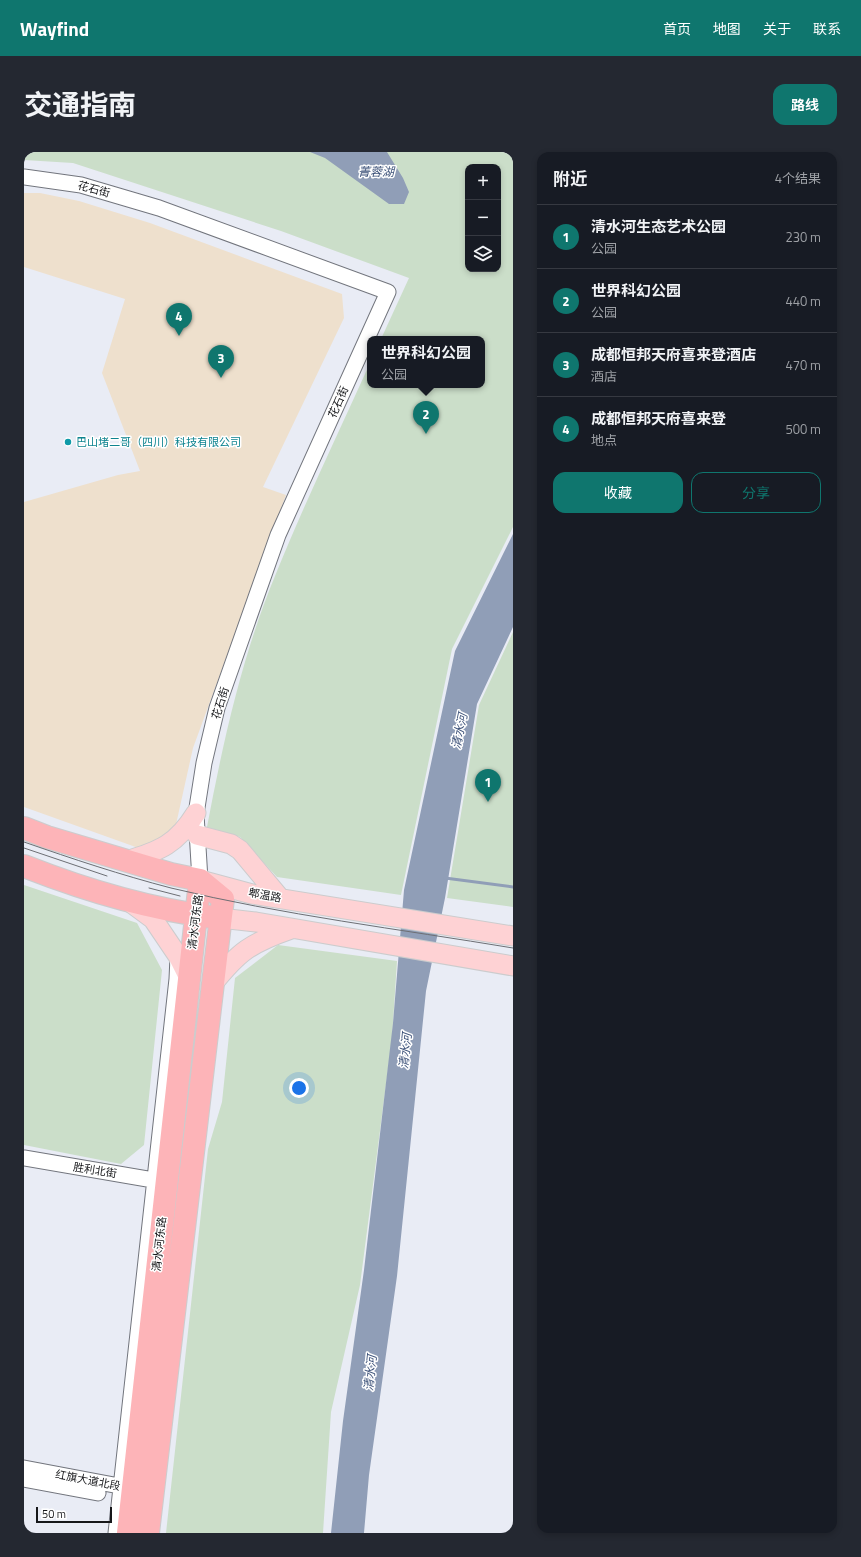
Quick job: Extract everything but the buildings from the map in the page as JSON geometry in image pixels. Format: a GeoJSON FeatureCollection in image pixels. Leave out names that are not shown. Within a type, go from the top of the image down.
{"type":"FeatureCollection","features":[{"type":"Feature","properties":{"kind":"highway","name":"郫温路"},"geometry":{"type":"LineString","coordinates":[[24,828],[47,837],[126,861],[171,874],[200,880]]}},
{"type":"Feature","properties":{"kind":"highway"},"geometry":{"type":"LineString","coordinates":[[24,866],[127,900],[197,915],[220,918]]}},
{"type":"Feature","properties":{"kind":"highway","name":"清水河东路"},"geometry":{"type":"LineString","coordinates":[[148,1533],[135,1494],[160,1181],[197,915],[200,880]]}},
{"type":"Feature","properties":{"kind":"highway","name":"清水河东路"},"geometry":{"type":"LineString","coordinates":[[128,1533],[212,985],[223,899],[200,880]]}},
{"type":"Feature","properties":{"kind":"main road"},"geometry":{"type":"LineString","coordinates":[[126,861],[154,852],[175,840],[186,830],[196,813]]}},
{"type":"Feature","properties":{"kind":"main road"},"geometry":{"type":"LineString","coordinates":[[197,835],[231,844],[240,850],[280,898]]}},
{"type":"Feature","properties":{"kind":"main road","name":"郫温路"},"geometry":{"type":"LineString","coordinates":[[200,880],[252,894],[513,936]]}},
{"type":"Feature","properties":{"kind":"main road"},"geometry":{"type":"LineString","coordinates":[[127,900],[153,919],[178,956],[188,976]]}},
{"type":"Feature","properties":{"kind":"main road"},"geometry":{"type":"LineString","coordinates":[[220,918],[513,966]]}},
{"type":"Feature","properties":{"kind":"main road"},"geometry":{"type":"LineString","coordinates":[[212,985],[232,961],[251,946],[292,929]]}},
{"type":"Feature","properties":{"kind":"street","name":"花石街"},"geometry":{"type":"LineString","coordinates":[[24,177],[81,185],[159,208],[388,292],[368,336]]}},
{"type":"Feature","properties":{"kind":"street","name":"花石街"},"geometry":{"type":"LineString","coordinates":[[200,880],[196,813],[204,763],[217,708],[278,535],[367,338]]}},
{"type":"Feature","properties":{"kind":"street"},"geometry":{"type":"LineString","coordinates":[[160,1181],[178,956]]}},
{"type":"Feature","properties":{"kind":"street","name":"胜利北街"},"geometry":{"type":"LineString","coordinates":[[24,1158],[160,1181]]}},
{"type":"Feature","properties":{"kind":"street","name":"红旗大道北段"},"geometry":{"type":"LineString","coordinates":[[24,1468],[135,1494]]}},
{"type":"Feature","properties":{"kind":"street","name":"红旗大道北段"},"geometry":{"type":"LineString","coordinates":[[24,1479],[135,1494]]}},
{"type":"Feature","properties":{"kind":"street"},"geometry":{"type":"LineString","coordinates":[[116,1533],[135,1494]]}},
{"type":"Feature","properties":{"kind":"shaded area"},"geometry":{"type":"Polygon","coordinates":[[[24,193],[40,193],[79,201],[150,223],[342,294],[344,318],[263,487],[286,495],[193,748],[175,829],[144,850],[24,807],[24,502],[118,475],[140,471],[102,373],[125,299],[24,267],[24,193]]]}},
{"type":"Feature","properties":{"kind":"green space"},"geometry":{"type":"Polygon","coordinates":[[[24,152],[513,152],[513,527],[452,649],[401,895],[277,877],[240,837],[207,827],[227,731],[243,668],[263,606],[321,469],[367,369],[367,388],[485,388],[485,336],[382,336],[409,278],[281,231],[73,163],[24,160],[24,152]]]}},
{"type":"Feature","properties":{"kind":"green space"},"geometry":{"type":"Polygon","coordinates":[[[513,632],[513,907],[447,898],[479,705],[513,632]]]}},
{"type":"Feature","properties":{"kind":"green space"},"geometry":{"type":"Polygon","coordinates":[[[24,885],[137,923],[162,970],[144,1145],[121,1164],[24,1145],[24,885]]]}},
{"type":"Feature","properties":{"kind":"green space"},"geometry":{"type":"Polygon","coordinates":[[[278,945],[397,961],[392,1038],[360,1285],[331,1412],[323,1533],[166,1533],[208,1149],[222,1102],[235,978],[278,945]]]}},
{"type":"Feature","properties":{"kind":"water","name":"菁蓉湖"},"geometry":{"type":"Polygon","coordinates":[[[310,152],[387,152],[403,178],[409,192],[404,204],[389,204],[325,158],[310,152]]]}},
{"type":"Feature","properties":{"kind":"water","name":"清水河"},"geometry":{"type":"Polygon","coordinates":[[[513,534],[513,627],[477,704],[445,898],[426,991],[397,1276],[369,1475],[364,1533],[331,1533],[343,1421],[364,1270],[393,1023],[404,890],[455,651],[513,534]]]}},
{"type":"Feature","properties":{"kind":"waterway"},"geometry":{"type":"LineString","coordinates":[[445,878],[513,887]]}},
{"type":"Feature","properties":{"kind":"tram line"},"geometry":{"type":"LineString","coordinates":[[24,842],[134,878],[213,898],[298,914],[513,948]]}},
{"type":"Feature","properties":{"kind":"tram line"},"geometry":{"type":"LineString","coordinates":[[24,848],[107,876]]}},
{"type":"Feature","properties":{"kind":"tram line"},"geometry":{"type":"LineString","coordinates":[[149,888],[180,896]]}},
{"type":"Feature","properties":{"kind":"place","name":"成都恒邦天府喜来登"},"geometry":{"type":"Point","coordinates":[179,336]}},
{"type":"Feature","properties":{"kind":"place","name":"成都恒邦天府喜来登酒店"},"geometry":{"type":"Point","coordinates":[221,378]}},
{"type":"Feature","properties":{"kind":"place","name":"世界科幻公园"},"geometry":{"type":"Point","coordinates":[426,434]}},
{"type":"Feature","properties":{"kind":"place","name":"巴山堵二哥（四川）科技有限公司"},"geometry":{"type":"Point","coordinates":[68,442]}},
{"type":"Feature","properties":{"kind":"place","name":"清水河生态艺术公园"},"geometry":{"type":"Point","coordinates":[488,802]}}]}
